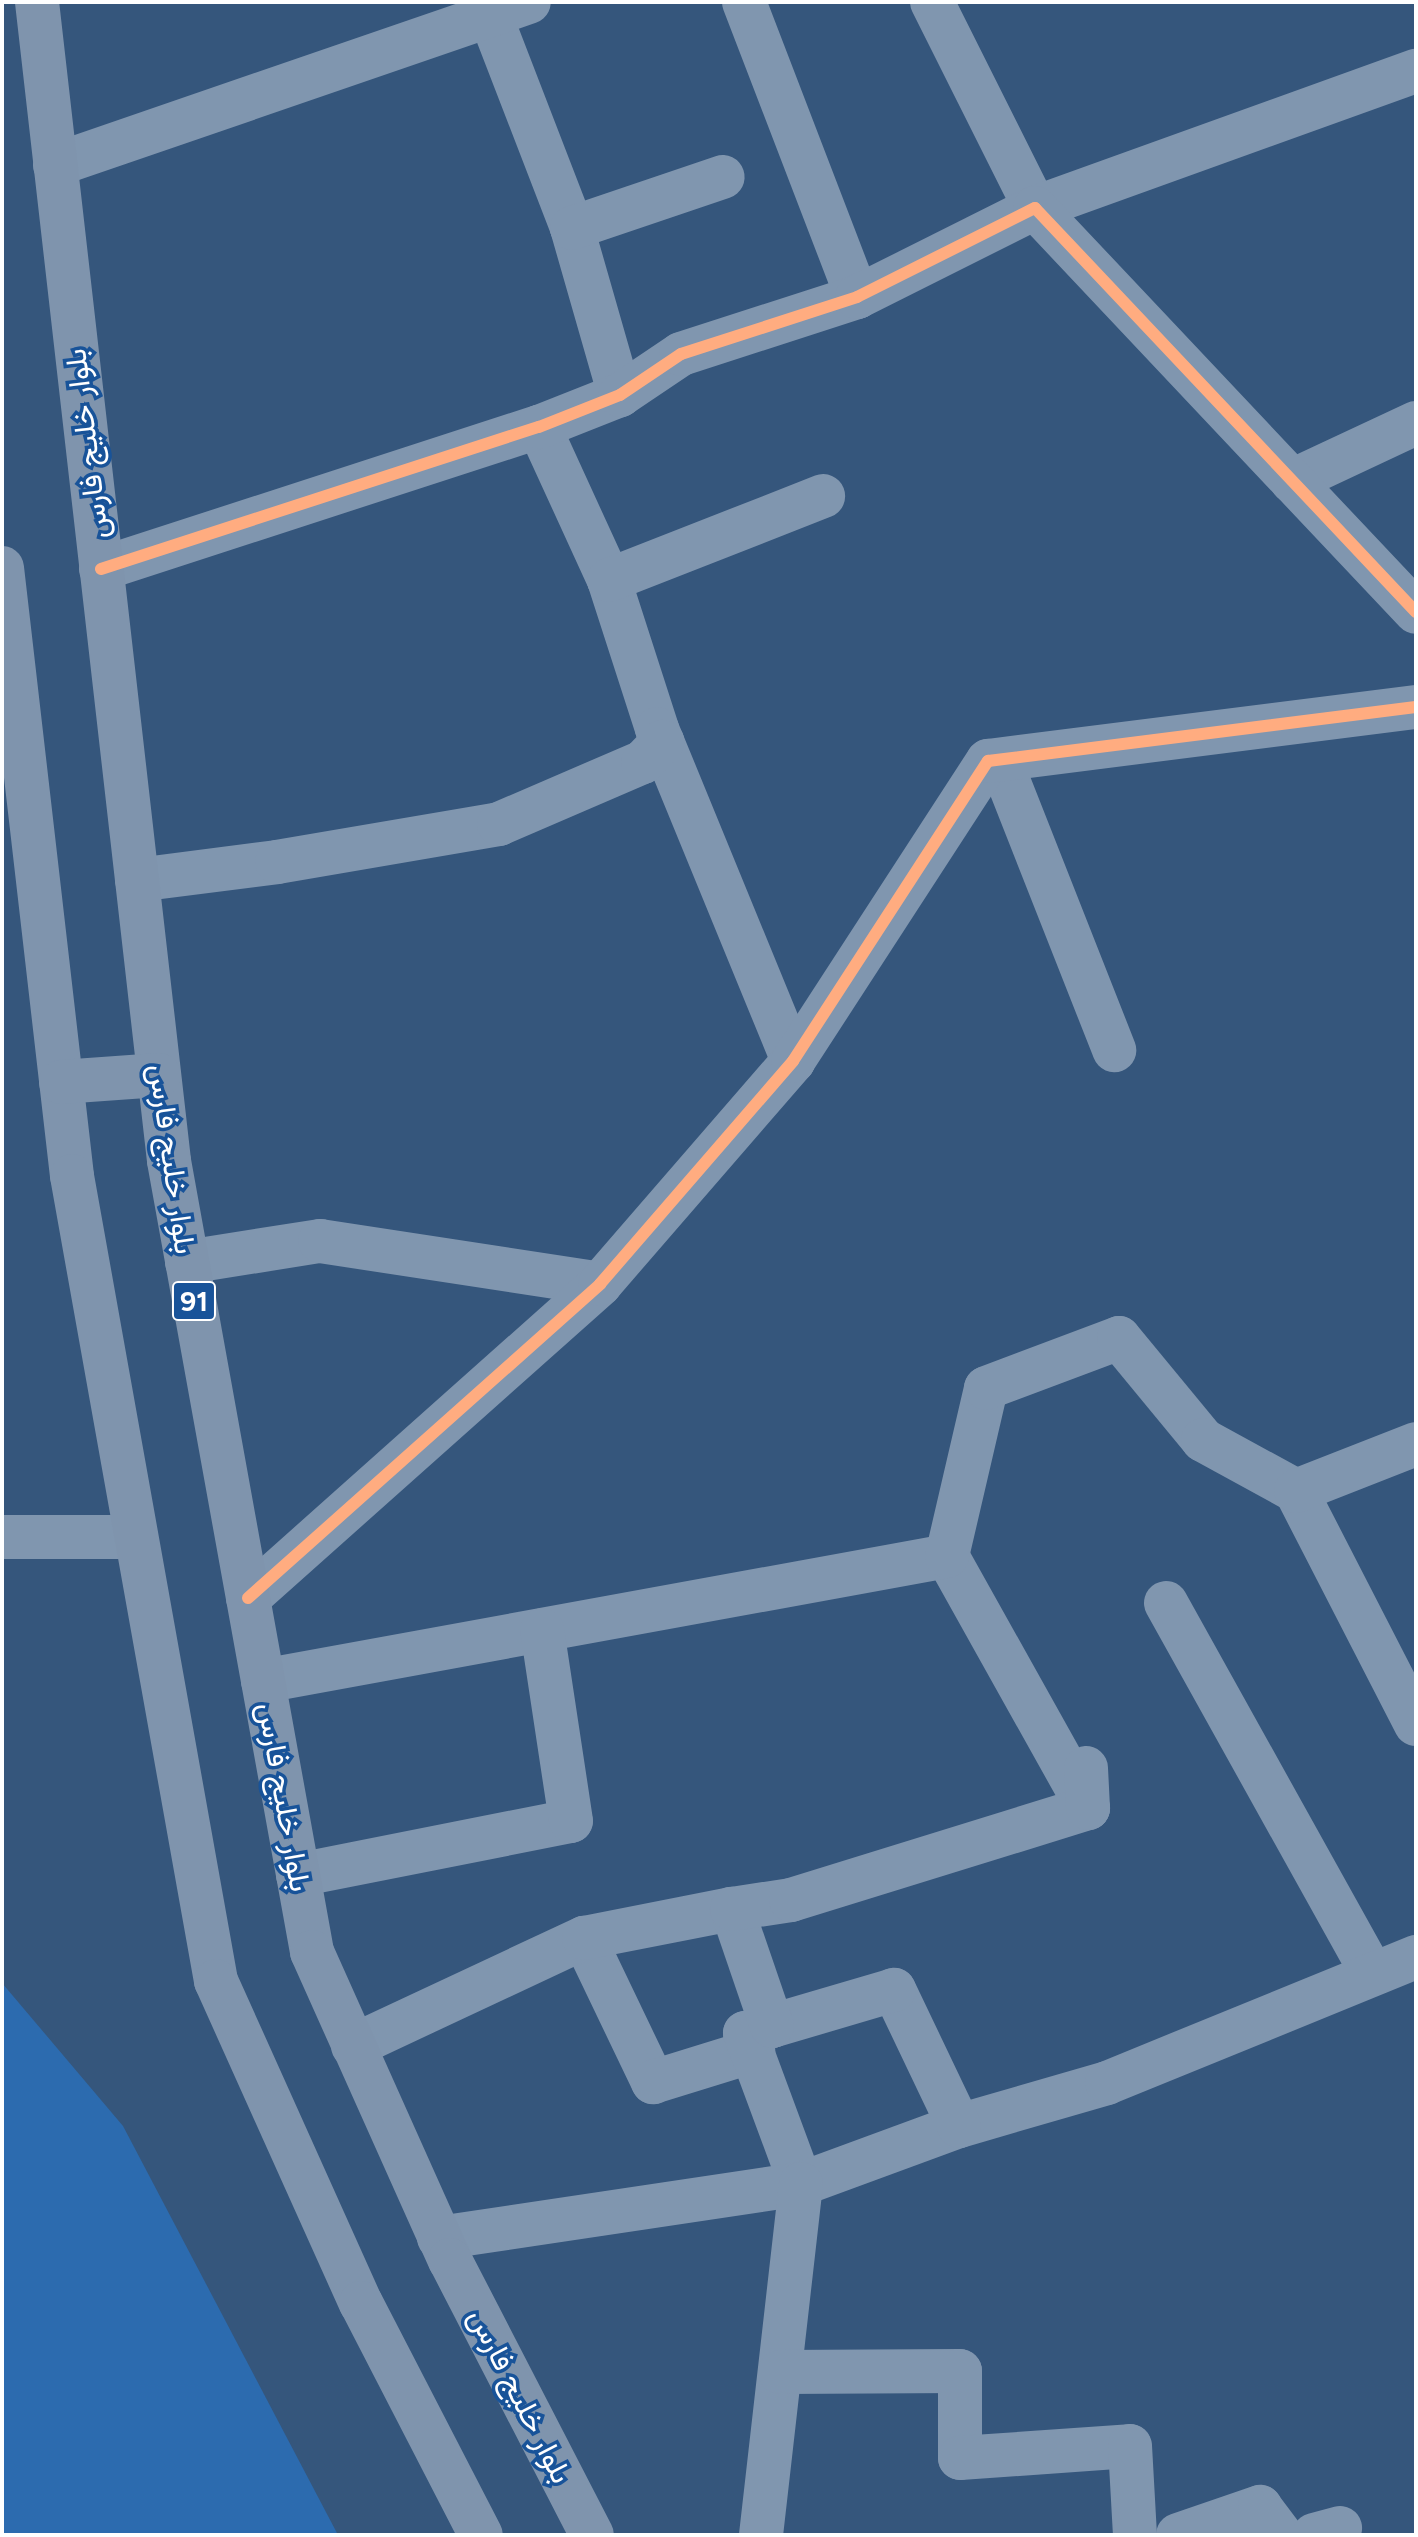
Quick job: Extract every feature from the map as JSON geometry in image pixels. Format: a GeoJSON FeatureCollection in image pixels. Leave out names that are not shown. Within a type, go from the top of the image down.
{"type":"FeatureCollection","features":[{"type":"Feature","properties":{"kind":"highway","name":"بلوار خلیج فارس"},"geometry":{"type":"LineString","coordinates":[[37,2],[159,1075],[187,1262],[312,1952],[439,2238],[592,2535]]}},
{"type":"Feature","properties":{"kind":"highway"},"geometry":{"type":"LineString","coordinates":[[2,568],[72,1176],[216,1981],[361,2303],[481,2535]]}},
{"type":"Feature","properties":{"kind":"highway"},"geometry":{"type":"LineString","coordinates":[[61,1082],[159,1075]]}},
{"type":"Feature","properties":{"kind":"street"},"geometry":{"type":"LineString","coordinates":[[744,2],[857,297]]}},
{"type":"Feature","properties":{"kind":"street"},"geometry":{"type":"LineString","coordinates":[[932,2],[1035,208],[1416,612]]}},
{"type":"Feature","properties":{"kind":"street"},"geometry":{"type":"LineString","coordinates":[[55,165],[509,9],[620,395]]}},
{"type":"Feature","properties":{"kind":"street"},"geometry":{"type":"LineString","coordinates":[[101,569],[539,427],[620,395],[681,354],[857,297],[1035,208],[1416,71]]}},
{"type":"Feature","properties":{"kind":"street"},"geometry":{"type":"LineString","coordinates":[[572,228],[723,177]]}},
{"type":"Feature","properties":{"kind":"street"},"geometry":{"type":"LineString","coordinates":[[1292,481],[1416,423]]}},
{"type":"Feature","properties":{"kind":"street"},"geometry":{"type":"LineString","coordinates":[[539,427],[609,580],[662,742],[793,1061]]}},
{"type":"Feature","properties":{"kind":"street"},"geometry":{"type":"LineString","coordinates":[[609,580],[823,496]]}},
{"type":"Feature","properties":{"kind":"street"},"geometry":{"type":"LineString","coordinates":[[248,1598],[600,1284],[793,1061],[988,761],[1416,707]]}},
{"type":"Feature","properties":{"kind":"street"},"geometry":{"type":"LineString","coordinates":[[137,880],[277,862],[499,824],[643,762],[662,742]]}},
{"type":"Feature","properties":{"kind":"street"},"geometry":{"type":"LineString","coordinates":[[1000,760],[1114,1050]]}},
{"type":"Feature","properties":{"kind":"street"},"geometry":{"type":"LineString","coordinates":[[187,1262],[320,1241],[600,1284]]}},
{"type":"Feature","properties":{"kind":"street"},"geometry":{"type":"LineString","coordinates":[[353,2046],[584,1938],[791,1900],[1087,1788],[947,1556],[986,1388],[1119,1338],[1203,1440],[1296,1491],[1416,1724]]}},
{"type":"Feature","properties":{"kind":"street"},"geometry":{"type":"LineString","coordinates":[[1296,1491],[1416,1444]]}},
{"type":"Feature","properties":{"kind":"street"},"geometry":{"type":"LineString","coordinates":[[2,1537],[136,1537]]}},
{"type":"Feature","properties":{"kind":"street"},"geometry":{"type":"LineString","coordinates":[[263,1681],[947,1556]]}},
{"type":"Feature","properties":{"kind":"street"},"geometry":{"type":"LineString","coordinates":[[1166,1603],[1372,1973]]}},
{"type":"Feature","properties":{"kind":"street"},"geometry":{"type":"LineString","coordinates":[[298,1875],[571,1821],[542,1630]]}},
{"type":"Feature","properties":{"kind":"street"},"geometry":{"type":"LineString","coordinates":[[732,1909],[801,2184],[761,2535]]}},
{"type":"Feature","properties":{"kind":"street"},"geometry":{"type":"LineString","coordinates":[[584,1938],[653,2082],[894,1990],[959,2126]]}},
{"type":"Feature","properties":{"kind":"street"},"geometry":{"type":"LineString","coordinates":[[439,2238],[801,2184],[959,2126],[1107,2083],[1416,1957]]}},
{"type":"Feature","properties":{"kind":"street"},"geometry":{"type":"LineString","coordinates":[[780,2372],[960,2371],[960,2458],[1130,2446],[1135,2535]]}},
{"type":"Feature","properties":{"kind":"street"},"geometry":{"type":"LineString","coordinates":[[1178,2535],[1260,2507],[1281,2535]]}},
{"type":"Feature","properties":{"kind":"shaded area"},"geometry":{"type":"Polygon","coordinates":[[[2,1983],[123,2126],[338,2535],[2,2535],[2,1983]]]}},
{"type":"Feature","properties":{"kind":"cycle path"},"geometry":{"type":"LineString","coordinates":[[101,569],[539,427],[620,395],[681,354],[857,297],[1035,208],[1416,612]]}},
{"type":"Feature","properties":{"kind":"cycle path"},"geometry":{"type":"LineString","coordinates":[[248,1598],[600,1284],[793,1061],[988,761],[1416,707]]}}]}
